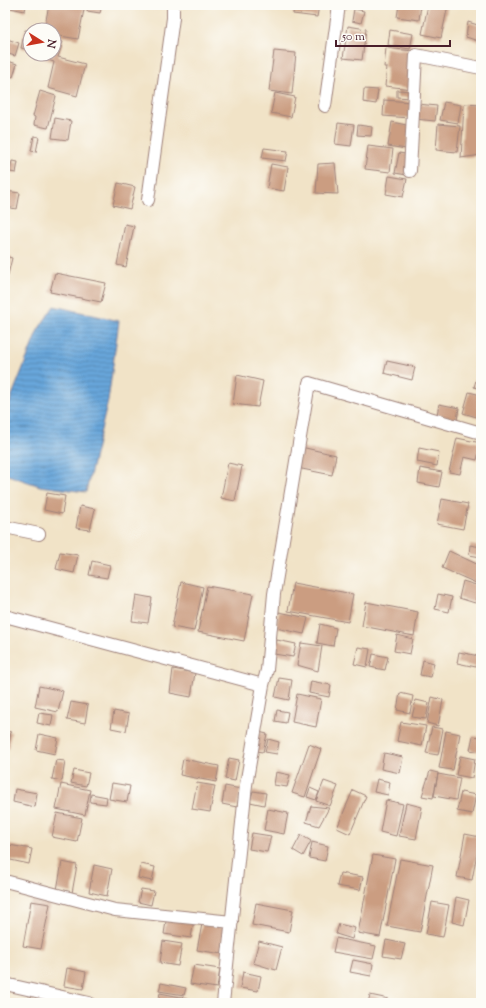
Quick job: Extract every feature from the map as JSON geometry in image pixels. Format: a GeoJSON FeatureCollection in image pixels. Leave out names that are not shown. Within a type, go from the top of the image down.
{"type":"FeatureCollection","features":[{"type":"Feature","properties":{"kind":"street"},"geometry":{"type":"LineString","coordinates":[[148,200],[173,18],[173,5]]}},
{"type":"Feature","properties":{"kind":"street"},"geometry":{"type":"LineString","coordinates":[[325,106],[339,5]]}},
{"type":"Feature","properties":{"kind":"street"},"geometry":{"type":"LineString","coordinates":[[410,171],[416,55],[481,68]]}},
{"type":"Feature","properties":{"kind":"street"},"geometry":{"type":"LineString","coordinates":[[223,1003],[246,785],[263,685],[267,670],[274,594],[309,383],[481,433]]}},
{"type":"Feature","properties":{"kind":"street"},"geometry":{"type":"LineString","coordinates":[[5,527],[39,534]]}},
{"type":"Feature","properties":{"kind":"street"},"geometry":{"type":"LineString","coordinates":[[5,616],[263,685]]}},
{"type":"Feature","properties":{"kind":"street"},"geometry":{"type":"LineString","coordinates":[[5,881],[115,910],[232,922]]}},
{"type":"Feature","properties":{"kind":"street"},"geometry":{"type":"LineString","coordinates":[[5,984],[89,1003]]}},
{"type":"Feature","properties":{"kind":"water"},"geometry":{"type":"Polygon","coordinates":[[[54,306],[119,321],[108,401],[86,492],[40,486],[5,474],[5,423],[11,398],[38,330],[54,306]]]}},
{"type":"Feature","properties":{"kind":"building"},"geometry":{"type":"Polygon","coordinates":[[[5,5],[26,5],[25,11],[5,7],[5,5]]]}},
{"type":"Feature","properties":{"kind":"building"},"geometry":{"type":"Polygon","coordinates":[[[49,5],[85,5],[78,39],[62,36],[62,22],[46,22],[49,5]]]}},
{"type":"Feature","properties":{"kind":"building"},"geometry":{"type":"Polygon","coordinates":[[[88,5],[102,5],[100,13],[87,11],[88,5]]]}},
{"type":"Feature","properties":{"kind":"building"},"geometry":{"type":"Polygon","coordinates":[[[294,5],[319,5],[317,17],[293,14],[294,5]]]}},
{"type":"Feature","properties":{"kind":"building"},"geometry":{"type":"Polygon","coordinates":[[[399,5],[421,5],[419,20],[397,17],[399,5]]]}},
{"type":"Feature","properties":{"kind":"building"},"geometry":{"type":"Polygon","coordinates":[[[428,5],[448,5],[441,38],[422,34],[428,5]]]}},
{"type":"Feature","properties":{"kind":"building"},"geometry":{"type":"Polygon","coordinates":[[[354,9],[364,11],[361,23],[352,21],[354,9]]]}},
{"type":"Feature","properties":{"kind":"building"},"geometry":{"type":"Polygon","coordinates":[[[468,22],[481,26],[481,42],[466,37],[468,22]]]}},
{"type":"Feature","properties":{"kind":"building"},"geometry":{"type":"Polygon","coordinates":[[[348,26],[366,29],[362,60],[343,58],[348,26]]]}},
{"type":"Feature","properties":{"kind":"building"},"geometry":{"type":"Polygon","coordinates":[[[390,30],[413,34],[410,49],[388,45],[390,30]]]}},
{"type":"Feature","properties":{"kind":"building"},"geometry":{"type":"Polygon","coordinates":[[[7,39],[19,43],[15,56],[5,53],[5,44],[7,39]]]}},
{"type":"Feature","properties":{"kind":"building"},"geometry":{"type":"Polygon","coordinates":[[[386,48],[413,51],[412,89],[385,86],[387,67],[384,67],[386,48]]]}},
{"type":"Feature","properties":{"kind":"building"},"geometry":{"type":"Polygon","coordinates":[[[274,51],[296,53],[292,94],[269,91],[274,51]]]}},
{"type":"Feature","properties":{"kind":"building"},"geometry":{"type":"Polygon","coordinates":[[[62,58],[85,64],[77,96],[48,88],[54,62],[62,62],[62,58]]]}},
{"type":"Feature","properties":{"kind":"building"},"geometry":{"type":"Polygon","coordinates":[[[5,60],[17,64],[13,77],[5,74],[5,60]]]}},
{"type":"Feature","properties":{"kind":"building"},"geometry":{"type":"Polygon","coordinates":[[[364,89],[378,90],[376,104],[363,102],[364,89]]]}},
{"type":"Feature","properties":{"kind":"building"},"geometry":{"type":"Polygon","coordinates":[[[5,90],[10,91],[7,101],[5,100],[5,90]]]}},
{"type":"Feature","properties":{"kind":"building"},"geometry":{"type":"Polygon","coordinates":[[[397,90],[412,91],[411,98],[397,97],[397,90]]]}},
{"type":"Feature","properties":{"kind":"building"},"geometry":{"type":"Polygon","coordinates":[[[40,91],[56,96],[48,128],[34,125],[35,117],[33,116],[40,91]]]}},
{"type":"Feature","properties":{"kind":"building"},"geometry":{"type":"Polygon","coordinates":[[[275,93],[295,97],[291,117],[271,113],[275,93]]]}},
{"type":"Feature","properties":{"kind":"building"},"geometry":{"type":"Polygon","coordinates":[[[384,100],[412,102],[411,118],[383,116],[384,100]]]}},
{"type":"Feature","properties":{"kind":"building"},"geometry":{"type":"Polygon","coordinates":[[[444,102],[461,105],[458,123],[440,120],[444,102]]]}},
{"type":"Feature","properties":{"kind":"building"},"geometry":{"type":"Polygon","coordinates":[[[418,104],[437,106],[435,121],[415,119],[418,104]]]}},
{"type":"Feature","properties":{"kind":"building"},"geometry":{"type":"Polygon","coordinates":[[[464,104],[481,105],[481,155],[461,158],[464,104]]]}},
{"type":"Feature","properties":{"kind":"building"},"geometry":{"type":"Polygon","coordinates":[[[55,118],[71,121],[68,140],[52,138],[55,118]]]}},
{"type":"Feature","properties":{"kind":"building"},"geometry":{"type":"Polygon","coordinates":[[[392,122],[411,126],[406,149],[388,146],[392,122]]]}},
{"type":"Feature","properties":{"kind":"building"},"geometry":{"type":"Polygon","coordinates":[[[338,123],[354,125],[351,146],[335,144],[338,123]]]}},
{"type":"Feature","properties":{"kind":"building"},"geometry":{"type":"Polygon","coordinates":[[[438,124],[460,126],[457,152],[436,150],[438,124]]]}},
{"type":"Feature","properties":{"kind":"building"},"geometry":{"type":"Polygon","coordinates":[[[358,125],[372,127],[371,136],[357,135],[358,125]]]}},
{"type":"Feature","properties":{"kind":"building"},"geometry":{"type":"Polygon","coordinates":[[[34,136],[39,137],[36,152],[31,151],[34,136]]]}},
{"type":"Feature","properties":{"kind":"building"},"geometry":{"type":"Polygon","coordinates":[[[368,146],[393,149],[390,172],[365,169],[368,146]]]}},
{"type":"Feature","properties":{"kind":"building"},"geometry":{"type":"Polygon","coordinates":[[[264,148],[288,151],[286,161],[262,158],[264,148]]]}},
{"type":"Feature","properties":{"kind":"building"},"geometry":{"type":"Polygon","coordinates":[[[399,153],[411,155],[407,175],[395,173],[399,153]]]}},
{"type":"Feature","properties":{"kind":"building"},"geometry":{"type":"Polygon","coordinates":[[[12,161],[18,162],[16,173],[10,172],[12,161]]]}},
{"type":"Feature","properties":{"kind":"building"},"geometry":{"type":"Polygon","coordinates":[[[335,163],[338,194],[316,193],[318,164],[335,163]]]}},
{"type":"Feature","properties":{"kind":"building"},"geometry":{"type":"Polygon","coordinates":[[[271,164],[288,167],[284,191],[267,188],[271,164]]]}},
{"type":"Feature","properties":{"kind":"building"},"geometry":{"type":"Polygon","coordinates":[[[389,176],[407,179],[403,197],[386,194],[389,176]]]}},
{"type":"Feature","properties":{"kind":"building"},"geometry":{"type":"Polygon","coordinates":[[[118,183],[135,187],[130,209],[113,205],[118,183]]]}},
{"type":"Feature","properties":{"kind":"building"},"geometry":{"type":"Polygon","coordinates":[[[5,191],[20,193],[17,209],[5,207],[5,191]]]}},
{"type":"Feature","properties":{"kind":"building"},"geometry":{"type":"Polygon","coordinates":[[[125,224],[134,226],[126,267],[117,265],[125,224]]]}},
{"type":"Feature","properties":{"kind":"building"},"geometry":{"type":"Polygon","coordinates":[[[5,256],[12,258],[8,275],[5,274],[5,256]]]}},
{"type":"Feature","properties":{"kind":"building"},"geometry":{"type":"Polygon","coordinates":[[[55,273],[106,283],[101,302],[50,292],[55,273]]]}},
{"type":"Feature","properties":{"kind":"building"},"geometry":{"type":"Polygon","coordinates":[[[387,361],[415,367],[412,380],[384,373],[387,361]]]}},
{"type":"Feature","properties":{"kind":"building"},"geometry":{"type":"Polygon","coordinates":[[[481,364],[481,389],[474,387],[481,364]]]}},
{"type":"Feature","properties":{"kind":"building"},"geometry":{"type":"Polygon","coordinates":[[[237,375],[263,381],[258,407],[233,404],[237,375]]]}},
{"type":"Feature","properties":{"kind":"building"},"geometry":{"type":"Polygon","coordinates":[[[469,392],[481,395],[480,418],[463,413],[469,392]]]}},
{"type":"Feature","properties":{"kind":"building"},"geometry":{"type":"Polygon","coordinates":[[[439,404],[459,408],[457,420],[437,415],[439,404]]]}},
{"type":"Feature","properties":{"kind":"building"},"geometry":{"type":"Polygon","coordinates":[[[457,438],[481,443],[477,460],[464,457],[460,474],[449,472],[457,438]]]}},
{"type":"Feature","properties":{"kind":"building"},"geometry":{"type":"Polygon","coordinates":[[[301,447],[336,455],[332,475],[297,468],[301,447]]]}},
{"type":"Feature","properties":{"kind":"building"},"geometry":{"type":"Polygon","coordinates":[[[419,448],[439,452],[437,466],[417,462],[419,448]]]}},
{"type":"Feature","properties":{"kind":"building"},"geometry":{"type":"Polygon","coordinates":[[[228,463],[242,466],[235,501],[221,498],[228,463]]]}},
{"type":"Feature","properties":{"kind":"building"},"geometry":{"type":"Polygon","coordinates":[[[420,468],[442,472],[439,487],[418,483],[420,468]]]}},
{"type":"Feature","properties":{"kind":"building"},"geometry":{"type":"Polygon","coordinates":[[[47,493],[65,496],[62,514],[44,510],[47,493]]]}},
{"type":"Feature","properties":{"kind":"building"},"geometry":{"type":"Polygon","coordinates":[[[442,499],[468,504],[463,529],[437,524],[442,499]]]}},
{"type":"Feature","properties":{"kind":"building"},"geometry":{"type":"Polygon","coordinates":[[[80,506],[95,509],[90,530],[76,528],[80,506]]]}},
{"type":"Feature","properties":{"kind":"building"},"geometry":{"type":"Polygon","coordinates":[[[470,545],[481,547],[481,557],[469,555],[470,545]]]}},
{"type":"Feature","properties":{"kind":"building"},"geometry":{"type":"Polygon","coordinates":[[[449,551],[481,566],[481,572],[476,583],[442,568],[449,551]]]}},
{"type":"Feature","properties":{"kind":"building"},"geometry":{"type":"Polygon","coordinates":[[[60,552],[78,555],[74,573],[56,569],[60,552]]]}},
{"type":"Feature","properties":{"kind":"building"},"geometry":{"type":"Polygon","coordinates":[[[92,561],[110,565],[107,578],[89,575],[92,561]]]}},
{"type":"Feature","properties":{"kind":"building"},"geometry":{"type":"Polygon","coordinates":[[[463,581],[479,586],[475,603],[459,598],[463,581]]]}},
{"type":"Feature","properties":{"kind":"building"},"geometry":{"type":"Polygon","coordinates":[[[181,582],[203,587],[194,631],[172,627],[181,582]]]}},
{"type":"Feature","properties":{"kind":"building"},"geometry":{"type":"Polygon","coordinates":[[[293,583],[353,594],[348,622],[288,611],[293,583]]]}},
{"type":"Feature","properties":{"kind":"building"},"geometry":{"type":"Polygon","coordinates":[[[207,586],[253,594],[244,641],[198,632],[207,586]]]}},
{"type":"Feature","properties":{"kind":"building"},"geometry":{"type":"Polygon","coordinates":[[[438,594],[452,597],[449,612],[435,609],[438,594]]]}},
{"type":"Feature","properties":{"kind":"building"},"geometry":{"type":"Polygon","coordinates":[[[136,595],[152,598],[148,623],[132,621],[136,595]]]}},
{"type":"Feature","properties":{"kind":"building"},"geometry":{"type":"Polygon","coordinates":[[[366,602],[418,612],[414,636],[362,626],[366,602]]]}},
{"type":"Feature","properties":{"kind":"building"},"geometry":{"type":"Polygon","coordinates":[[[279,612],[308,618],[304,634],[276,628],[279,612]]]}},
{"type":"Feature","properties":{"kind":"building"},"geometry":{"type":"Polygon","coordinates":[[[320,624],[336,628],[333,646],[317,643],[320,624]]]}},
{"type":"Feature","properties":{"kind":"building"},"geometry":{"type":"Polygon","coordinates":[[[397,635],[413,639],[410,654],[394,651],[397,635]]]}},
{"type":"Feature","properties":{"kind":"building"},"geometry":{"type":"Polygon","coordinates":[[[277,640],[296,644],[293,657],[274,654],[277,640]]]}},
{"type":"Feature","properties":{"kind":"building"},"geometry":{"type":"Polygon","coordinates":[[[301,643],[322,646],[318,671],[297,665],[301,643]]]}},
{"type":"Feature","properties":{"kind":"building"},"geometry":{"type":"Polygon","coordinates":[[[358,647],[370,649],[367,667],[354,664],[358,647]]]}},
{"type":"Feature","properties":{"kind":"building"},"geometry":{"type":"Polygon","coordinates":[[[459,652],[479,656],[476,667],[457,663],[459,652]]]}},
{"type":"Feature","properties":{"kind":"building"},"geometry":{"type":"Polygon","coordinates":[[[373,654],[388,657],[385,670],[370,667],[373,654]]]}},
{"type":"Feature","properties":{"kind":"building"},"geometry":{"type":"Polygon","coordinates":[[[423,660],[434,663],[431,677],[420,675],[423,660]]]}},
{"type":"Feature","properties":{"kind":"building"},"geometry":{"type":"Polygon","coordinates":[[[173,669],[195,673],[191,697],[170,693],[173,669]]]}},
{"type":"Feature","properties":{"kind":"building"},"geometry":{"type":"Polygon","coordinates":[[[279,678],[292,680],[289,700],[275,697],[279,678]]]}},
{"type":"Feature","properties":{"kind":"building"},"geometry":{"type":"Polygon","coordinates":[[[311,681],[331,685],[329,697],[309,693],[311,681]]]}},
{"type":"Feature","properties":{"kind":"building"},"geometry":{"type":"Polygon","coordinates":[[[39,686],[63,691],[58,712],[35,707],[39,686]]]}},
{"type":"Feature","properties":{"kind":"building"},"geometry":{"type":"Polygon","coordinates":[[[400,693],[413,696],[410,713],[397,710],[400,693]]]}},
{"type":"Feature","properties":{"kind":"building"},"geometry":{"type":"Polygon","coordinates":[[[297,694],[321,699],[316,727],[292,722],[297,694]]]}},
{"type":"Feature","properties":{"kind":"building"},"geometry":{"type":"Polygon","coordinates":[[[432,697],[443,700],[438,726],[427,723],[432,697]]]}},
{"type":"Feature","properties":{"kind":"building"},"geometry":{"type":"Polygon","coordinates":[[[416,700],[429,703],[426,719],[412,717],[416,700]]]}},
{"type":"Feature","properties":{"kind":"building"},"geometry":{"type":"Polygon","coordinates":[[[71,702],[88,705],[85,723],[67,720],[71,702]]]}},
{"type":"Feature","properties":{"kind":"building"},"geometry":{"type":"Polygon","coordinates":[[[277,710],[288,712],[286,723],[275,721],[277,710]]]}},
{"type":"Feature","properties":{"kind":"building"},"geometry":{"type":"Polygon","coordinates":[[[114,711],[129,714],[126,731],[111,728],[114,711]]]}},
{"type":"Feature","properties":{"kind":"building"},"geometry":{"type":"Polygon","coordinates":[[[39,713],[53,715],[51,726],[37,723],[39,713]]]}},
{"type":"Feature","properties":{"kind":"building"},"geometry":{"type":"Polygon","coordinates":[[[401,722],[426,726],[422,746],[397,741],[401,722]]]}},
{"type":"Feature","properties":{"kind":"building"},"geometry":{"type":"Polygon","coordinates":[[[432,727],[443,729],[438,755],[426,753],[432,727]]]}},
{"type":"Feature","properties":{"kind":"building"},"geometry":{"type":"Polygon","coordinates":[[[5,731],[11,732],[8,750],[5,750],[5,731]]]}},
{"type":"Feature","properties":{"kind":"building"},"geometry":{"type":"Polygon","coordinates":[[[446,731],[460,734],[453,770],[439,768],[446,731]]]}},
{"type":"Feature","properties":{"kind":"building"},"geometry":{"type":"Polygon","coordinates":[[[259,732],[267,734],[263,752],[255,751],[259,732]]]}},
{"type":"Feature","properties":{"kind":"building"},"geometry":{"type":"Polygon","coordinates":[[[39,734],[58,738],[55,754],[36,750],[39,734]]]}},
{"type":"Feature","properties":{"kind":"building"},"geometry":{"type":"Polygon","coordinates":[[[473,736],[481,737],[481,752],[470,750],[473,736]]]}},
{"type":"Feature","properties":{"kind":"building"},"geometry":{"type":"Polygon","coordinates":[[[268,739],[279,742],[277,754],[265,752],[268,739]]]}},
{"type":"Feature","properties":{"kind":"building"},"geometry":{"type":"Polygon","coordinates":[[[309,744],[321,749],[305,797],[292,793],[309,744]]]}},
{"type":"Feature","properties":{"kind":"building"},"geometry":{"type":"Polygon","coordinates":[[[384,753],[403,757],[400,773],[381,769],[384,753]]]}},
{"type":"Feature","properties":{"kind":"building"},"geometry":{"type":"Polygon","coordinates":[[[460,756],[475,759],[472,778],[456,775],[460,756]]]}},
{"type":"Feature","properties":{"kind":"building"},"geometry":{"type":"Polygon","coordinates":[[[229,758],[239,760],[235,781],[225,779],[229,758]]]}},
{"type":"Feature","properties":{"kind":"building"},"geometry":{"type":"Polygon","coordinates":[[[183,759],[219,766],[216,782],[180,775],[183,759]]]}},
{"type":"Feature","properties":{"kind":"building"},"geometry":{"type":"Polygon","coordinates":[[[56,760],[65,761],[62,781],[52,779],[56,760]]]}},
{"type":"Feature","properties":{"kind":"building"},"geometry":{"type":"Polygon","coordinates":[[[74,770],[89,773],[86,786],[71,783],[74,770]]]}},
{"type":"Feature","properties":{"kind":"building"},"geometry":{"type":"Polygon","coordinates":[[[430,771],[438,773],[433,798],[422,796],[430,771]]]}},
{"type":"Feature","properties":{"kind":"building"},"geometry":{"type":"Polygon","coordinates":[[[276,772],[290,775],[287,787],[274,785],[276,772]]]}},
{"type":"Feature","properties":{"kind":"building"},"geometry":{"type":"Polygon","coordinates":[[[438,774],[460,778],[456,800],[434,796],[438,774]]]}},
{"type":"Feature","properties":{"kind":"building"},"geometry":{"type":"Polygon","coordinates":[[[377,779],[390,782],[388,795],[374,792],[377,779]]]}},
{"type":"Feature","properties":{"kind":"building"},"geometry":{"type":"Polygon","coordinates":[[[324,781],[338,786],[330,806],[316,801],[324,781]]]}},
{"type":"Feature","properties":{"kind":"building"},"geometry":{"type":"Polygon","coordinates":[[[112,783],[130,786],[127,802],[109,799],[112,783]]]}},
{"type":"Feature","properties":{"kind":"building"},"geometry":{"type":"Polygon","coordinates":[[[197,783],[215,786],[210,812],[192,809],[197,783]]]}},
{"type":"Feature","properties":{"kind":"building"},"geometry":{"type":"Polygon","coordinates":[[[61,784],[90,790],[85,815],[56,809],[61,784]]]}},
{"type":"Feature","properties":{"kind":"building"},"geometry":{"type":"Polygon","coordinates":[[[225,786],[241,789],[237,807],[222,804],[225,786]]]}},
{"type":"Feature","properties":{"kind":"building"},"geometry":{"type":"Polygon","coordinates":[[[310,788],[319,792],[316,800],[307,797],[310,788]]]}},
{"type":"Feature","properties":{"kind":"building"},"geometry":{"type":"Polygon","coordinates":[[[15,789],[37,793],[35,807],[13,802],[15,789]]]}},
{"type":"Feature","properties":{"kind":"building"},"geometry":{"type":"Polygon","coordinates":[[[353,790],[366,796],[350,834],[337,828],[353,790]]]}},
{"type":"Feature","properties":{"kind":"building"},"geometry":{"type":"Polygon","coordinates":[[[253,791],[266,793],[264,805],[250,802],[253,791]]]}},
{"type":"Feature","properties":{"kind":"building"},"geometry":{"type":"Polygon","coordinates":[[[461,792],[476,795],[472,814],[457,811],[461,792]]]}},
{"type":"Feature","properties":{"kind":"building"},"geometry":{"type":"Polygon","coordinates":[[[91,794],[107,797],[106,804],[90,802],[91,794]]]}},
{"type":"Feature","properties":{"kind":"building"},"geometry":{"type":"Polygon","coordinates":[[[480,795],[481,810],[477,810],[480,795]]]}},
{"type":"Feature","properties":{"kind":"building"},"geometry":{"type":"Polygon","coordinates":[[[386,800],[403,804],[396,836],[380,832],[386,800]]]}},
{"type":"Feature","properties":{"kind":"building"},"geometry":{"type":"Polygon","coordinates":[[[406,803],[422,807],[416,839],[399,836],[406,803]]]}},
{"type":"Feature","properties":{"kind":"building"},"geometry":{"type":"Polygon","coordinates":[[[311,806],[329,808],[319,826],[306,822],[311,806]]]}},
{"type":"Feature","properties":{"kind":"building"},"geometry":{"type":"Polygon","coordinates":[[[268,809],[288,813],[284,834],[264,830],[268,809]]]}},
{"type":"Feature","properties":{"kind":"building"},"geometry":{"type":"Polygon","coordinates":[[[57,813],[82,818],[77,842],[52,837],[57,813]]]}},
{"type":"Feature","properties":{"kind":"building"},"geometry":{"type":"Polygon","coordinates":[[[252,833],[271,836],[267,852],[249,849],[252,833]]]}},
{"type":"Feature","properties":{"kind":"building"},"geometry":{"type":"Polygon","coordinates":[[[465,834],[480,837],[472,880],[457,877],[465,834]]]}},
{"type":"Feature","properties":{"kind":"building"},"geometry":{"type":"Polygon","coordinates":[[[301,835],[311,841],[303,856],[293,850],[301,835]]]}},
{"type":"Feature","properties":{"kind":"building"},"geometry":{"type":"Polygon","coordinates":[[[312,842],[328,846],[325,861],[309,858],[312,842]]]}},
{"type":"Feature","properties":{"kind":"building"},"geometry":{"type":"Polygon","coordinates":[[[9,845],[32,849],[29,864],[6,859],[9,845]]]}},
{"type":"Feature","properties":{"kind":"building"},"geometry":{"type":"Polygon","coordinates":[[[373,855],[395,859],[380,937],[358,933],[373,855]]]}},
{"type":"Feature","properties":{"kind":"building"},"geometry":{"type":"Polygon","coordinates":[[[400,859],[433,865],[420,932],[387,926],[400,859]]]}},
{"type":"Feature","properties":{"kind":"building"},"geometry":{"type":"Polygon","coordinates":[[[62,862],[77,865],[72,893],[57,890],[62,862]]]}},
{"type":"Feature","properties":{"kind":"building"},"geometry":{"type":"Polygon","coordinates":[[[141,864],[155,867],[152,881],[138,878],[141,864]]]}},
{"type":"Feature","properties":{"kind":"building"},"geometry":{"type":"Polygon","coordinates":[[[94,865],[112,869],[107,896],[89,892],[94,865]]]}},
{"type":"Feature","properties":{"kind":"building"},"geometry":{"type":"Polygon","coordinates":[[[340,873],[363,877],[360,890],[337,886],[340,873]]]}},
{"type":"Feature","properties":{"kind":"building"},"geometry":{"type":"Polygon","coordinates":[[[141,889],[154,891],[151,905],[138,902],[141,889]]]}},
{"type":"Feature","properties":{"kind":"building"},"geometry":{"type":"Polygon","coordinates":[[[456,897],[469,900],[464,925],[452,922],[456,897]]]}},
{"type":"Feature","properties":{"kind":"building"},"geometry":{"type":"Polygon","coordinates":[[[31,901],[50,904],[41,949],[23,946],[31,901]]]}},
{"type":"Feature","properties":{"kind":"building"},"geometry":{"type":"Polygon","coordinates":[[[432,902],[449,905],[443,937],[426,934],[432,902]]]}},
{"type":"Feature","properties":{"kind":"building"},"geometry":{"type":"Polygon","coordinates":[[[256,903],[293,910],[289,932],[252,925],[256,903]]]}},
{"type":"Feature","properties":{"kind":"building"},"geometry":{"type":"Polygon","coordinates":[[[167,915],[194,920],[191,938],[164,934],[167,915]]]}},
{"type":"Feature","properties":{"kind":"building"},"geometry":{"type":"Polygon","coordinates":[[[202,924],[226,928],[222,954],[197,950],[202,924]]]}},
{"type":"Feature","properties":{"kind":"building"},"geometry":{"type":"Polygon","coordinates":[[[339,924],[355,928],[352,939],[336,934],[339,924]]]}},
{"type":"Feature","properties":{"kind":"building"},"geometry":{"type":"Polygon","coordinates":[[[336,938],[376,946],[373,959],[333,952],[336,938]]]}},
{"type":"Feature","properties":{"kind":"building"},"geometry":{"type":"Polygon","coordinates":[[[386,940],[405,944],[401,959],[383,956],[386,940]]]}},
{"type":"Feature","properties":{"kind":"building"},"geometry":{"type":"Polygon","coordinates":[[[163,941],[182,944],[178,966],[160,963],[163,941]]]}},
{"type":"Feature","properties":{"kind":"building"},"geometry":{"type":"Polygon","coordinates":[[[259,941],[282,947],[276,970],[253,963],[259,941]]]}},
{"type":"Feature","properties":{"kind":"building"},"geometry":{"type":"Polygon","coordinates":[[[353,960],[373,964],[371,976],[350,972],[353,960]]]}},
{"type":"Feature","properties":{"kind":"building"},"geometry":{"type":"Polygon","coordinates":[[[194,965],[220,969],[217,988],[190,984],[194,965]]]}},
{"type":"Feature","properties":{"kind":"building"},"geometry":{"type":"Polygon","coordinates":[[[67,968],[86,972],[83,989],[64,986],[67,968]]]}},
{"type":"Feature","properties":{"kind":"building"},"geometry":{"type":"Polygon","coordinates":[[[243,972],[261,976],[258,991],[240,988],[243,972]]]}},
{"type":"Feature","properties":{"kind":"building"},"geometry":{"type":"Polygon","coordinates":[[[161,983],[186,988],[184,995],[159,991],[161,983]]]}},
{"type":"Feature","properties":{"kind":"building"},"geometry":{"type":"Polygon","coordinates":[[[160,993],[186,998],[185,1003],[158,1003],[160,993]]]}},
{"type":"Feature","properties":{"kind":"building"},"geometry":{"type":"Polygon","coordinates":[[[370,995],[389,999],[388,1003],[368,1003],[370,995]]]}}]}
